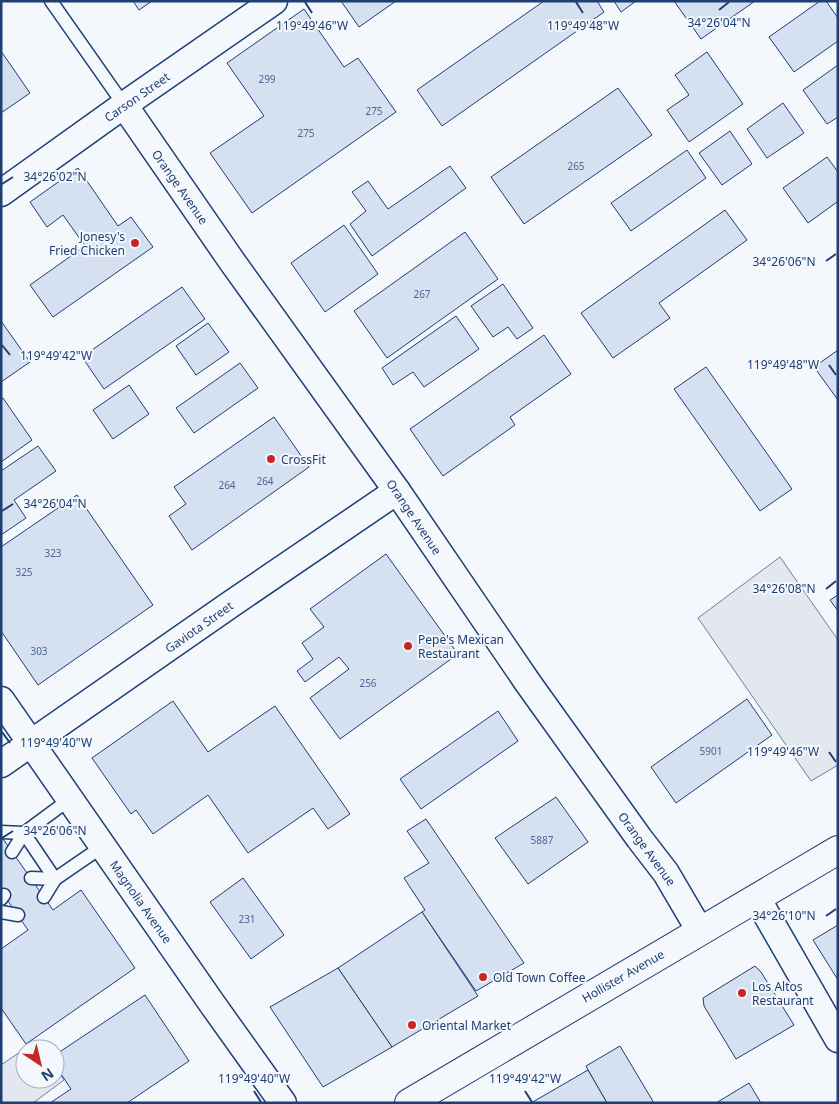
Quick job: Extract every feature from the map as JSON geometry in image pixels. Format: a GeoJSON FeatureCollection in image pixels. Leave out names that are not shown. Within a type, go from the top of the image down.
{"type":"FeatureCollection","features":[{"type":"Feature","properties":{"kind":"main road","name":"Hollister Avenue"},"geometry":{"type":"LineString","coordinates":[[409,1103],[838,850]]}},
{"type":"Feature","properties":{"kind":"street","name":"Carson Street"},"geometry":{"type":"LineString","coordinates":[[1,193],[274,1]]}},
{"type":"Feature","properties":{"kind":"street","name":"Orange Avenue"},"geometry":{"type":"LineString","coordinates":[[124,105],[231,260],[397,491],[533,690],[666,873],[700,932]]}},
{"type":"Feature","properties":{"kind":"street","name":"Gaviota Street"},"geometry":{"type":"LineString","coordinates":[[1,764],[239,598],[397,491]]}},
{"type":"Feature","properties":{"kind":"street","name":"Magnolia Avenue"},"geometry":{"type":"LineString","coordinates":[[1,700],[212,1005],[283,1103]]}},
{"type":"Feature","properties":{"kind":"street"},"geometry":{"type":"LineString","coordinates":[[757,898],[838,1039]]}},
{"type":"Feature","properties":{"kind":"lane"},"geometry":{"type":"LineString","coordinates":[[51,1],[124,105]]}},
{"type":"Feature","properties":{"kind":"lane"},"geometry":{"type":"LineString","coordinates":[[12,852],[24,833],[70,799]]}},
{"type":"Feature","properties":{"kind":"lane"},"geometry":{"type":"LineString","coordinates":[[1,832],[24,833]]}},
{"type":"Feature","properties":{"kind":"lane"},"geometry":{"type":"LineString","coordinates":[[24,833],[56,879]]}},
{"type":"Feature","properties":{"kind":"lane"},"geometry":{"type":"LineString","coordinates":[[44,898],[56,879],[103,846]]}},
{"type":"Feature","properties":{"kind":"lane"},"geometry":{"type":"LineString","coordinates":[[30,878],[56,879]]}},
{"type":"Feature","properties":{"kind":"lane"},"geometry":{"type":"LineString","coordinates":[[1,912],[18,915]]}},
{"type":"Feature","properties":{"kind":"shaded area"},"geometry":{"type":"Polygon","coordinates":[[[780,557],[838,640],[838,765],[811,781],[698,618],[780,557]]]}},
{"type":"Feature","properties":{"kind":"shaded area"},"geometry":{"type":"Polygon","coordinates":[[[15,1055],[15,1089],[52,1089],[33,1103],[1,1103],[1,1065],[15,1055]]]}},
{"type":"Feature","properties":{"kind":"building"},"geometry":{"type":"Polygon","coordinates":[[[133,1],[152,1],[139,10],[133,1]]]}},
{"type":"Feature","properties":{"kind":"building"},"geometry":{"type":"Polygon","coordinates":[[[341,1],[396,1],[359,27],[341,1]]]}},
{"type":"Feature","properties":{"kind":"building"},"geometry":{"type":"Polygon","coordinates":[[[544,1],[597,1],[604,12],[442,126],[417,90],[544,1]]]}},
{"type":"Feature","properties":{"kind":"building"},"geometry":{"type":"Polygon","coordinates":[[[614,1],[636,1],[621,12],[614,1]]]}},
{"type":"Feature","properties":{"kind":"building"},"geometry":{"type":"Polygon","coordinates":[[[674,1],[755,1],[701,39],[674,1]]]}},
{"type":"Feature","properties":{"kind":"building"},"geometry":{"type":"Polygon","coordinates":[[[820,1],[826,1],[838,18],[838,41],[794,72],[769,37],[820,1]]]}},
{"type":"Feature","properties":{"kind":"building"},"geometry":{"type":"Polygon","coordinates":[[[304,9],[344,67],[358,58],[396,112],[252,213],[210,153],[264,116],[227,63],[304,9]]]}},
{"type":"Feature","properties":{"kind":"building"},"geometry":{"type":"Polygon","coordinates":[[[1,51],[30,93],[1,113],[1,51]]]}},
{"type":"Feature","properties":{"kind":"building"},"geometry":{"type":"Polygon","coordinates":[[[707,52],[743,104],[689,142],[667,110],[689,95],[675,75],[707,52]]]}},
{"type":"Feature","properties":{"kind":"building"},"geometry":{"type":"Polygon","coordinates":[[[838,65],[838,117],[827,124],[803,90],[838,65]]]}},
{"type":"Feature","properties":{"kind":"building"},"geometry":{"type":"Polygon","coordinates":[[[618,88],[652,135],[524,224],[491,177],[618,88]]]}},
{"type":"Feature","properties":{"kind":"building"},"geometry":{"type":"Polygon","coordinates":[[[783,103],[804,133],[767,158],[747,129],[783,103]]]}},
{"type":"Feature","properties":{"kind":"building"},"geometry":{"type":"Polygon","coordinates":[[[730,131],[752,164],[722,185],[699,153],[730,131]]]}},
{"type":"Feature","properties":{"kind":"building"},"geometry":{"type":"Polygon","coordinates":[[[687,150],[706,178],[631,231],[611,203],[687,150]]]}},
{"type":"Feature","properties":{"kind":"building"},"geometry":{"type":"Polygon","coordinates":[[[827,157],[838,172],[838,204],[837,202],[808,223],[783,188],[827,157]]]}},
{"type":"Feature","properties":{"kind":"building"},"geometry":{"type":"Polygon","coordinates":[[[450,166],[466,188],[372,256],[350,224],[366,211],[352,192],[368,181],[388,209],[450,166]]]}},
{"type":"Feature","properties":{"kind":"building"},"geometry":{"type":"Polygon","coordinates":[[[78,168],[118,226],[131,217],[153,247],[53,317],[30,285],[85,246],[63,215],[47,227],[30,202],[78,168]]]}},
{"type":"Feature","properties":{"kind":"building"},"geometry":{"type":"Polygon","coordinates":[[[725,210],[747,240],[659,303],[670,318],[613,358],[581,313],[725,210]]]}},
{"type":"Feature","properties":{"kind":"building"},"geometry":{"type":"Polygon","coordinates":[[[344,225],[378,274],[325,312],[291,263],[344,225]]]}},
{"type":"Feature","properties":{"kind":"building"},"geometry":{"type":"Polygon","coordinates":[[[465,232],[498,279],[387,358],[354,311],[465,232]]]}},
{"type":"Feature","properties":{"kind":"building"},"geometry":{"type":"Polygon","coordinates":[[[503,284],[533,328],[517,339],[508,327],[493,337],[471,306],[503,284]]]}},
{"type":"Feature","properties":{"kind":"building"},"geometry":{"type":"Polygon","coordinates":[[[182,287],[205,319],[104,389],[82,357],[182,287]]]}},
{"type":"Feature","properties":{"kind":"building"},"geometry":{"type":"Polygon","coordinates":[[[456,316],[479,349],[424,387],[413,372],[393,385],[382,368],[456,316]]]}},
{"type":"Feature","properties":{"kind":"building"},"geometry":{"type":"Polygon","coordinates":[[[1,321],[30,362],[1,382],[1,321]]]}},
{"type":"Feature","properties":{"kind":"building"},"geometry":{"type":"Polygon","coordinates":[[[208,323],[229,352],[196,375],[176,346],[208,323]]]}},
{"type":"Feature","properties":{"kind":"building"},"geometry":{"type":"Polygon","coordinates":[[[544,335],[571,374],[510,417],[515,425],[443,476],[410,429],[544,335]]]}},
{"type":"Feature","properties":{"kind":"building"},"geometry":{"type":"Polygon","coordinates":[[[838,350],[838,400],[814,367],[838,350]]]}},
{"type":"Feature","properties":{"kind":"building"},"geometry":{"type":"Polygon","coordinates":[[[240,363],[258,388],[194,433],[176,408],[240,363]]]}},
{"type":"Feature","properties":{"kind":"building"},"geometry":{"type":"Polygon","coordinates":[[[706,367],[792,489],[760,511],[674,389],[706,367]]]}},
{"type":"Feature","properties":{"kind":"building"},"geometry":{"type":"Polygon","coordinates":[[[129,385],[149,414],[113,439],[93,410],[129,385]]]}},
{"type":"Feature","properties":{"kind":"building"},"geometry":{"type":"Polygon","coordinates":[[[3,398],[32,440],[1,462],[1,399],[3,398]]]}},
{"type":"Feature","properties":{"kind":"building"},"geometry":{"type":"Polygon","coordinates":[[[274,417],[309,467],[192,550],[169,516],[186,504],[174,487],[274,417]]]}},
{"type":"Feature","properties":{"kind":"building"},"geometry":{"type":"Polygon","coordinates":[[[38,446],[56,471],[14,500],[26,518],[1,535],[1,471],[38,446]]]}},
{"type":"Feature","properties":{"kind":"building"},"geometry":{"type":"Polygon","coordinates":[[[77,495],[153,605],[38,685],[1,631],[1,547],[77,495]]]}},
{"type":"Feature","properties":{"kind":"building"},"geometry":{"type":"Polygon","coordinates":[[[386,554],[458,654],[340,739],[310,698],[349,669],[339,657],[305,682],[297,671],[313,659],[302,643],[324,627],[310,609],[386,554]]]}},
{"type":"Feature","properties":{"kind":"building"},"geometry":{"type":"Polygon","coordinates":[[[838,595],[838,611],[830,600],[838,595]]]}},
{"type":"Feature","properties":{"kind":"building"},"geometry":{"type":"Polygon","coordinates":[[[747,699],[772,735],[676,803],[651,767],[747,699]]]}},
{"type":"Feature","properties":{"kind":"building"},"geometry":{"type":"Polygon","coordinates":[[[173,701],[208,752],[275,706],[350,814],[328,829],[313,808],[248,853],[208,795],[153,834],[136,810],[131,814],[92,758],[173,701]]]}},
{"type":"Feature","properties":{"kind":"building"},"geometry":{"type":"Polygon","coordinates":[[[498,711],[518,741],[421,809],[400,779],[498,711]]]}},
{"type":"Feature","properties":{"kind":"building"},"geometry":{"type":"Polygon","coordinates":[[[556,797],[588,842],[528,884],[495,838],[556,797]]]}},
{"type":"Feature","properties":{"kind":"building"},"geometry":{"type":"Polygon","coordinates":[[[426,819],[524,963],[476,991],[422,912],[425,910],[404,878],[429,863],[407,831],[426,819]]]}},
{"type":"Feature","properties":{"kind":"building"},"geometry":{"type":"Polygon","coordinates":[[[1,836],[53,910],[81,890],[135,968],[33,1039],[23,1039],[1,1008],[1,949],[28,930],[1,891],[1,836]]]}},
{"type":"Feature","properties":{"kind":"building"},"geometry":{"type":"Polygon","coordinates":[[[243,878],[284,935],[251,959],[210,902],[243,878]]]}},
{"type":"Feature","properties":{"kind":"building"},"geometry":{"type":"Polygon","coordinates":[[[422,912],[478,996],[392,1047],[338,968],[422,912]]]}},
{"type":"Feature","properties":{"kind":"building"},"geometry":{"type":"Polygon","coordinates":[[[838,925],[838,980],[813,940],[838,925]]]}},
{"type":"Feature","properties":{"kind":"building"},"geometry":{"type":"Polygon","coordinates":[[[755,966],[761,972],[794,1025],[736,1059],[704,1006],[703,998],[755,966]]]}},
{"type":"Feature","properties":{"kind":"building"},"geometry":{"type":"Polygon","coordinates":[[[338,968],[392,1047],[323,1087],[270,1007],[338,968]]]}},
{"type":"Feature","properties":{"kind":"building"},"geometry":{"type":"Polygon","coordinates":[[[145,995],[189,1061],[127,1103],[50,1103],[71,1089],[65,1080],[65,1048],[145,995]]]}},
{"type":"Feature","properties":{"kind":"building"},"geometry":{"type":"Polygon","coordinates":[[[620,1046],[654,1103],[607,1103],[586,1066],[620,1046]]]}},
{"type":"Feature","properties":{"kind":"building"},"geometry":{"type":"Polygon","coordinates":[[[588,1070],[607,1103],[531,1103],[588,1070]]]}},
{"type":"Feature","properties":{"kind":"building"},"geometry":{"type":"Polygon","coordinates":[[[749,1083],[761,1103],[716,1103],[749,1083]]]}},
{"type":"Feature","properties":{"kind":"place","name":"Jonesy's Fried Chicken"},"geometry":{"type":"Point","coordinates":[135,243]}},
{"type":"Feature","properties":{"kind":"place","name":"CrossFit"},"geometry":{"type":"Point","coordinates":[271,459]}},
{"type":"Feature","properties":{"kind":"place","name":"Pepe's Mexican Restaurant"},"geometry":{"type":"Point","coordinates":[408,646]}},
{"type":"Feature","properties":{"kind":"place","name":"Old Town Coffee"},"geometry":{"type":"Point","coordinates":[483,977]}},
{"type":"Feature","properties":{"kind":"place","name":"Los Altos Restaurant"},"geometry":{"type":"Point","coordinates":[742,993]}},
{"type":"Feature","properties":{"kind":"place","name":"Oriental Market"},"geometry":{"type":"Point","coordinates":[412,1025]}}]}
